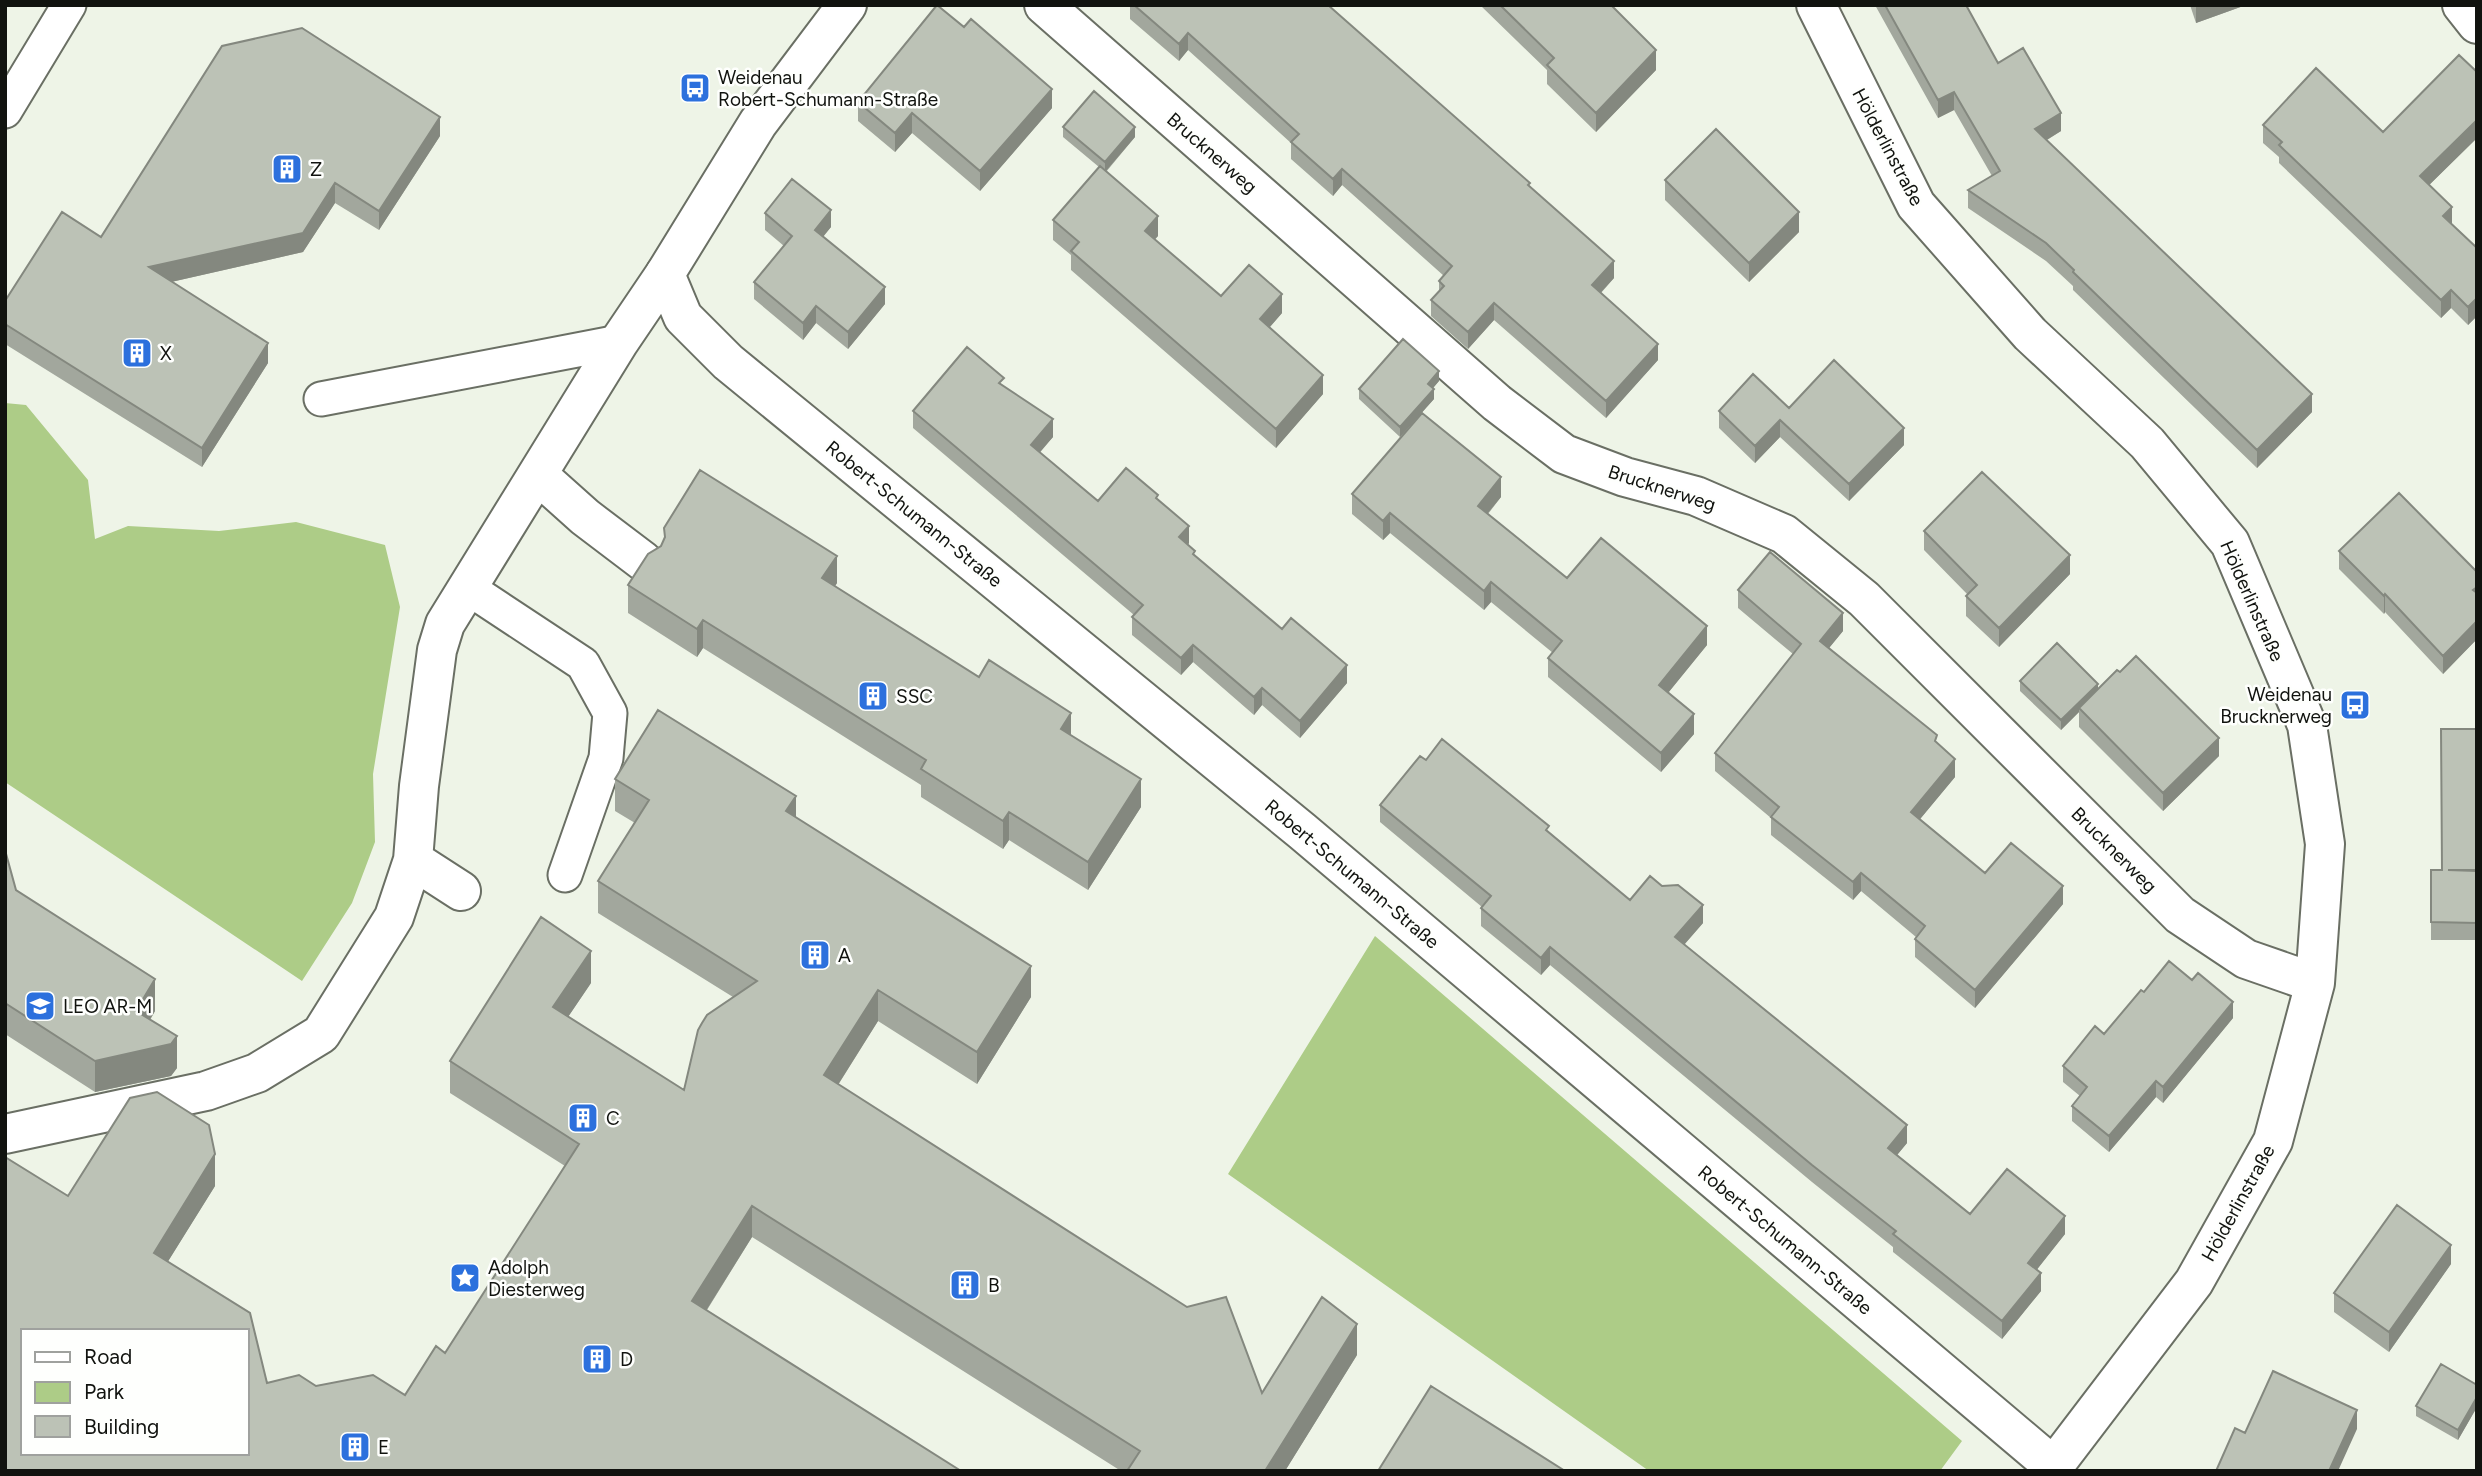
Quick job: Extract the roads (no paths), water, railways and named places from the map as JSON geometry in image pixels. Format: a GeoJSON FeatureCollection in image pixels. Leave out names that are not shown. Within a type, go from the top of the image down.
{"type":"FeatureCollection","features":[{"type":"Feature","properties":{"kind":"street"},"geometry":{"type":"LineString","coordinates":[[5,1134],[206,1091],[257,1073],[321,1034],[394,917],[413,860],[419,786],[437,650],[446,624],[619,342],[665,274],[758,123],[847,5]]}},
{"type":"Feature","properties":{"kind":"street","name":"Brucknerweg"},"geometry":{"type":"LineString","coordinates":[[1044,5],[1508,411],[1564,453],[1625,477],[1696,496],[1784,534],[1864,599],[2180,915],[2246,959],[2315,982]]}},
{"type":"Feature","properties":{"kind":"street"},"geometry":{"type":"LineString","coordinates":[[2462,5],[2477,24]]}},
{"type":"Feature","properties":{"kind":"street","name":"Hölderlinstraße"},"geometry":{"type":"LineString","coordinates":[[1811,7],[1916,205],[2030,334],[2147,443],[2230,542],[2306,725],[2325,844],[2315,982],[2273,1141],[2194,1282],[2052,1469]]}},
{"type":"Feature","properties":{"kind":"street","name":"Robert-Schumann-Straße"},"geometry":{"type":"LineString","coordinates":[[665,274],[682,317],[728,362],[1302,831],[2052,1469]]}},
{"type":"Feature","properties":{"kind":"street"},"geometry":{"type":"LineString","coordinates":[[538,475],[585,517],[643,561]]}},
{"type":"Feature","properties":{"kind":"street"},"geometry":{"type":"LineString","coordinates":[[413,860],[461,891]]}},
{"type":"Feature","properties":{"kind":"lane"},"geometry":{"type":"LineString","coordinates":[[5,111],[69,5]]}},
{"type":"Feature","properties":{"kind":"lane"},"geometry":{"type":"LineString","coordinates":[[321,400],[619,342]]}},
{"type":"Feature","properties":{"kind":"lane"},"geometry":{"type":"LineString","coordinates":[[468,589],[583,664],[610,713],[606,758],[565,875]]}},
{"type":"Feature","properties":{"kind":"place","name":"Weidenau Robert-Schumann-Straße"},"geometry":{"type":"Point","coordinates":[695,88]}},
{"type":"Feature","properties":{"kind":"place","name":"Z"},"geometry":{"type":"Point","coordinates":[287,169]}},
{"type":"Feature","properties":{"kind":"place","name":"X"},"geometry":{"type":"Point","coordinates":[137,353]}},
{"type":"Feature","properties":{"kind":"place","name":"SSC"},"geometry":{"type":"Point","coordinates":[873,696]}},
{"type":"Feature","properties":{"kind":"place","name":"Weidenau Brucknerweg"},"geometry":{"type":"Point","coordinates":[2355,705]}},
{"type":"Feature","properties":{"kind":"place","name":"A"},"geometry":{"type":"Point","coordinates":[815,955]}},
{"type":"Feature","properties":{"kind":"place","name":"LEO AR-M"},"geometry":{"type":"Point","coordinates":[40,1006]}},
{"type":"Feature","properties":{"kind":"place","name":"C"},"geometry":{"type":"Point","coordinates":[583,1118]}},
{"type":"Feature","properties":{"kind":"place","name":"Adolph Diesterweg"},"geometry":{"type":"Point","coordinates":[465,1278]}},
{"type":"Feature","properties":{"kind":"place","name":"B"},"geometry":{"type":"Point","coordinates":[965,1285]}},
{"type":"Feature","properties":{"kind":"place","name":"D"},"geometry":{"type":"Point","coordinates":[597,1359]}},
{"type":"Feature","properties":{"kind":"place","name":"E"},"geometry":{"type":"Point","coordinates":[355,1447]}}]}
